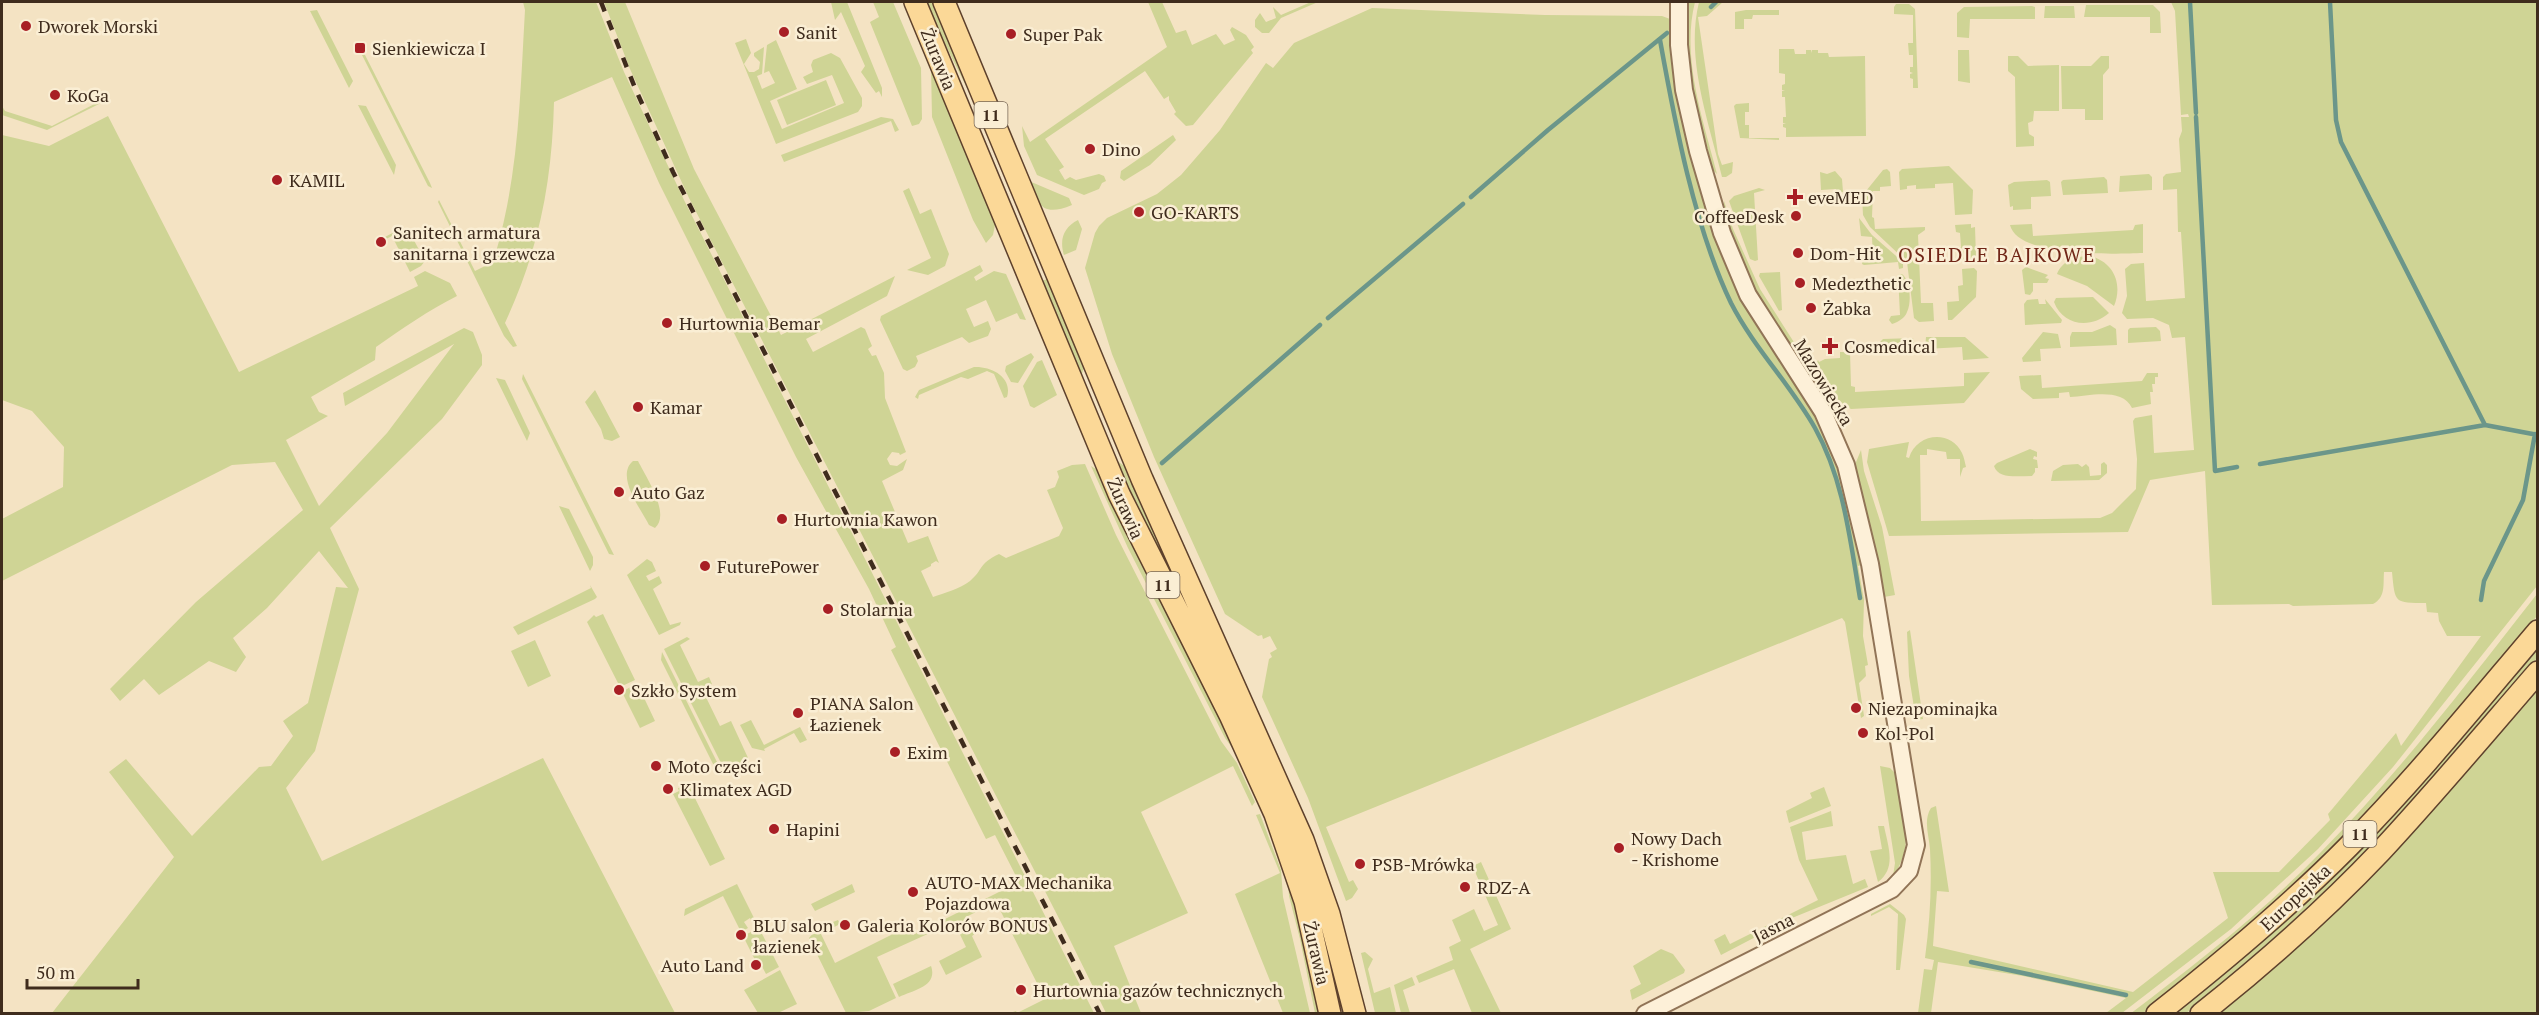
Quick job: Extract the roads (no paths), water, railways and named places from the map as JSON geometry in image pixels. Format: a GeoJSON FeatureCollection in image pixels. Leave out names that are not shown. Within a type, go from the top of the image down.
{"type":"FeatureCollection","features":[{"type":"Feature","properties":{"kind":"main road","name":"Żurawia"},"geometry":{"type":"LineString","coordinates":[[915,2],[1119,494],[1235,724],[1275,814],[1305,902],[1330,1014]]}},
{"type":"Feature","properties":{"kind":"main road","name":"Żurawia"},"geometry":{"type":"LineString","coordinates":[[944,2],[1142,479],[1299,830],[1329,914],[1355,1014]]}},
{"type":"Feature","properties":{"kind":"main road","name":"Europejska"},"geometry":{"type":"LineString","coordinates":[[2157,1014],[2244,944],[2349,846],[2420,770],[2538,631]]}},
{"type":"Feature","properties":{"kind":"main road","name":"Europejska"},"geometry":{"type":"LineString","coordinates":[[2201,1014],[2289,939],[2368,864],[2432,796],[2538,672]]}},
{"type":"Feature","properties":{"kind":"street","name":"Mazowiecka"},"geometry":{"type":"LineString","coordinates":[[1679,2],[1678,45],[1686,97],[1725,242],[1757,311],[1827,418],[1842,452],[1853,490],[1870,564],[1913,818],[1916,845],[1912,866]]}},
{"type":"Feature","properties":{"kind":"street","name":"Jasna"},"geometry":{"type":"LineString","coordinates":[[1645,1014],[1879,896],[1900,882],[1912,866]]}},
{"type":"Feature","properties":{"kind":"waterway"},"geometry":{"type":"LineString","coordinates":[[1711,7],[1716,2]]}},
{"type":"Feature","properties":{"kind":"waterway"},"geometry":{"type":"LineString","coordinates":[[2190,2],[2196,113]]}},
{"type":"Feature","properties":{"kind":"waterway"},"geometry":{"type":"LineString","coordinates":[[2330,2],[2336,120],[2341,142],[2485,425]]}},
{"type":"Feature","properties":{"kind":"waterway"},"geometry":{"type":"LineString","coordinates":[[1471,197],[1548,130],[1667,33]]}},
{"type":"Feature","properties":{"kind":"waterway"},"geometry":{"type":"LineString","coordinates":[[1660,40],[1687,174],[1706,241],[1731,303],[1740,319],[1795,396],[1825,448],[1845,511],[1860,598]]}},
{"type":"Feature","properties":{"kind":"waterway"},"geometry":{"type":"LineString","coordinates":[[2196,117],[2215,471],[2237,467]]}},
{"type":"Feature","properties":{"kind":"waterway"},"geometry":{"type":"LineString","coordinates":[[1328,318],[1463,204]]}},
{"type":"Feature","properties":{"kind":"waterway"},"geometry":{"type":"LineString","coordinates":[[1162,463],[1320,325]]}},
{"type":"Feature","properties":{"kind":"waterway"},"geometry":{"type":"LineString","coordinates":[[2260,464],[2485,425],[2538,435]]}},
{"type":"Feature","properties":{"kind":"waterway"},"geometry":{"type":"LineString","coordinates":[[2481,600],[2484,581],[2523,500],[2535,434]]}},
{"type":"Feature","properties":{"kind":"waterway"},"geometry":{"type":"LineString","coordinates":[[1971,962],[2126,995]]}},
{"type":"Feature","properties":{"kind":"railway"},"geometry":{"type":"LineString","coordinates":[[601,2],[635,88],[673,172],[1100,1014]]}},
{"type":"Feature","properties":{"kind":"place","name":"Dworek Morski"},"geometry":{"type":"Point","coordinates":[26,26]}},
{"type":"Feature","properties":{"kind":"place","name":"Sanit"},"geometry":{"type":"Point","coordinates":[784,32]}},
{"type":"Feature","properties":{"kind":"place","name":"Super Pak"},"geometry":{"type":"Point","coordinates":[1011,34]}},
{"type":"Feature","properties":{"kind":"place","name":"Sienkiewicza I"},"geometry":{"type":"Point","coordinates":[360,48]}},
{"type":"Feature","properties":{"kind":"place","name":"KoGa"},"geometry":{"type":"Point","coordinates":[55,95]}},
{"type":"Feature","properties":{"kind":"place","name":"Dino"},"geometry":{"type":"Point","coordinates":[1090,149]}},
{"type":"Feature","properties":{"kind":"place","name":"KAMIL"},"geometry":{"type":"Point","coordinates":[277,180]}},
{"type":"Feature","properties":{"kind":"place","name":"eveMED"},"geometry":{"type":"Point","coordinates":[1795,197]}},
{"type":"Feature","properties":{"kind":"place","name":"GO-KARTS"},"geometry":{"type":"Point","coordinates":[1139,212]}},
{"type":"Feature","properties":{"kind":"place","name":"CoffeeDesk"},"geometry":{"type":"Point","coordinates":[1796,216]}},
{"type":"Feature","properties":{"kind":"place","name":"Sanitech armatura sanitarna i grzewcza"},"geometry":{"type":"Point","coordinates":[381,242]}},
{"type":"Feature","properties":{"kind":"place","name":"Dom-Hit"},"geometry":{"type":"Point","coordinates":[1798,253]}},
{"type":"Feature","properties":{"kind":"place","name":"Medezthetic"},"geometry":{"type":"Point","coordinates":[1800,283]}},
{"type":"Feature","properties":{"kind":"place","name":"Żabka"},"geometry":{"type":"Point","coordinates":[1811,308]}},
{"type":"Feature","properties":{"kind":"place","name":"Hurtownia Bemar"},"geometry":{"type":"Point","coordinates":[667,323]}},
{"type":"Feature","properties":{"kind":"place","name":"Cosmedical"},"geometry":{"type":"Point","coordinates":[1830,346]}},
{"type":"Feature","properties":{"kind":"place","name":"Kamar"},"geometry":{"type":"Point","coordinates":[638,407]}},
{"type":"Feature","properties":{"kind":"place","name":"Auto Gaz"},"geometry":{"type":"Point","coordinates":[619,492]}},
{"type":"Feature","properties":{"kind":"place","name":"Hurtownia Kawon"},"geometry":{"type":"Point","coordinates":[782,519]}},
{"type":"Feature","properties":{"kind":"place","name":"FuturePower"},"geometry":{"type":"Point","coordinates":[705,566]}},
{"type":"Feature","properties":{"kind":"place","name":"Stolarnia"},"geometry":{"type":"Point","coordinates":[828,609]}},
{"type":"Feature","properties":{"kind":"place","name":"Szkło System"},"geometry":{"type":"Point","coordinates":[619,690]}},
{"type":"Feature","properties":{"kind":"place","name":"Niezapominajka"},"geometry":{"type":"Point","coordinates":[1856,708]}},
{"type":"Feature","properties":{"kind":"place","name":"PIANA Salon Łazienek"},"geometry":{"type":"Point","coordinates":[798,713]}},
{"type":"Feature","properties":{"kind":"place","name":"Kol-Pol"},"geometry":{"type":"Point","coordinates":[1863,733]}},
{"type":"Feature","properties":{"kind":"place","name":"Exim"},"geometry":{"type":"Point","coordinates":[895,752]}},
{"type":"Feature","properties":{"kind":"place","name":"Moto części"},"geometry":{"type":"Point","coordinates":[656,766]}},
{"type":"Feature","properties":{"kind":"place","name":"Klimatex AGD"},"geometry":{"type":"Point","coordinates":[668,789]}},
{"type":"Feature","properties":{"kind":"place","name":"Hapini"},"geometry":{"type":"Point","coordinates":[774,829]}},
{"type":"Feature","properties":{"kind":"place","name":"Nowy Dach - Krishome"},"geometry":{"type":"Point","coordinates":[1619,848]}},
{"type":"Feature","properties":{"kind":"place","name":"PSB-Mrówka"},"geometry":{"type":"Point","coordinates":[1360,864]}},
{"type":"Feature","properties":{"kind":"place","name":"RDZ-A"},"geometry":{"type":"Point","coordinates":[1465,887]}},
{"type":"Feature","properties":{"kind":"place","name":"AUTO-MAX Mechanika Pojazdowa"},"geometry":{"type":"Point","coordinates":[913,892]}},
{"type":"Feature","properties":{"kind":"place","name":"Galeria Kolorów BONUS"},"geometry":{"type":"Point","coordinates":[845,925]}},
{"type":"Feature","properties":{"kind":"place","name":"BLU salon łazienek"},"geometry":{"type":"Point","coordinates":[741,935]}},
{"type":"Feature","properties":{"kind":"place","name":"Auto Land"},"geometry":{"type":"Point","coordinates":[756,965]}},
{"type":"Feature","properties":{"kind":"place","name":"Hurtownia gazów technicznych"},"geometry":{"type":"Point","coordinates":[1021,990]}},
{"type":"Feature","properties":{"kind":"district","name":"OSIEDLE BAJKOWE"},"geometry":{"type":"Point","coordinates":[1997,254]}}]}
